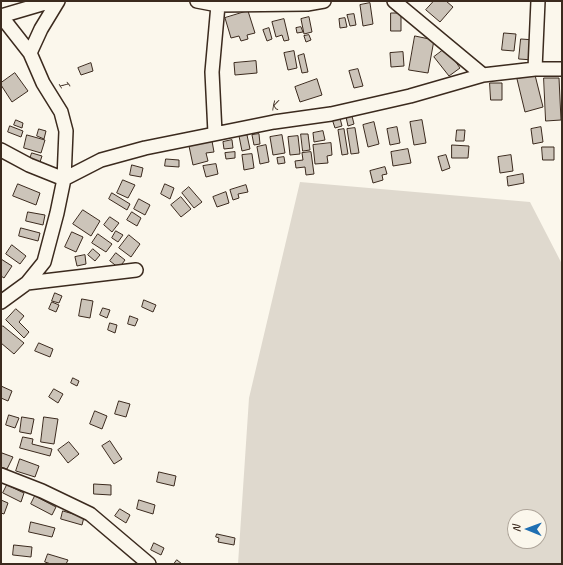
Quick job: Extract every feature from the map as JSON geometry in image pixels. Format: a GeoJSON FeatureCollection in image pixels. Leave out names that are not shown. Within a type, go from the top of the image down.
{"type":"FeatureCollection","features":[{"type":"Feature","properties":{"kind":"street"},"geometry":{"type":"LineString","coordinates":[[1,16],[52,1]]}},
{"type":"Feature","properties":{"kind":"street"},"geometry":{"type":"LineString","coordinates":[[30,53],[41,29],[58,1]]}},
{"type":"Feature","properties":{"kind":"street"},"geometry":{"type":"LineString","coordinates":[[197,1],[218,5],[307,4],[324,1]]}},
{"type":"Feature","properties":{"kind":"street"},"geometry":{"type":"LineString","coordinates":[[394,1],[483,75]]}},
{"type":"Feature","properties":{"kind":"street"},"geometry":{"type":"LineString","coordinates":[[535,69],[538,1]]}},
{"type":"Feature","properties":{"kind":"street"},"geometry":{"type":"LineString","coordinates":[[215,133],[212,72],[218,5]]}},
{"type":"Feature","properties":{"kind":"street","name":"I"},"geometry":{"type":"LineString","coordinates":[[1,16],[30,53],[43,82],[61,112],[66,131],[64,179],[58,213],[44,262],[27,283]]}},
{"type":"Feature","properties":{"kind":"street","name":"K"},"geometry":{"type":"LineString","coordinates":[[64,179],[101,160],[145,148],[274,122],[331,114],[410,96],[483,75],[535,69],[562,69]]}},
{"type":"Feature","properties":{"kind":"street"},"geometry":{"type":"LineString","coordinates":[[1,150],[29,165],[64,179]]}},
{"type":"Feature","properties":{"kind":"street"},"geometry":{"type":"LineString","coordinates":[[1,302],[27,283],[136,270]]}},
{"type":"Feature","properties":{"kind":"street"},"geometry":{"type":"LineString","coordinates":[[1,475],[42,491],[90,514],[149,564]]}},
{"type":"Feature","properties":{"kind":"shaded area"},"geometry":{"type":"Polygon","coordinates":[[[300,182],[530,202],[562,264],[562,564],[238,564],[249,398],[300,182]]]}},
{"type":"Feature","properties":{"kind":"building"},"geometry":{"type":"Polygon","coordinates":[[[434,1],[446,1],[453,7],[440,22],[426,10],[434,1]]]}},
{"type":"Feature","properties":{"kind":"building"},"geometry":{"type":"Polygon","coordinates":[[[370,3],[373,24],[363,26],[360,5],[370,3]]]}},
{"type":"Feature","properties":{"kind":"building"},"geometry":{"type":"Polygon","coordinates":[[[248,11],[255,33],[247,35],[248,39],[241,41],[239,36],[231,38],[225,18],[248,11]]]}},
{"type":"Feature","properties":{"kind":"building"},"geometry":{"type":"Polygon","coordinates":[[[391,13],[401,13],[401,31],[391,31],[391,13]]]}},
{"type":"Feature","properties":{"kind":"building"},"geometry":{"type":"Polygon","coordinates":[[[354,14],[356,25],[350,26],[347,15],[354,14]]]}},
{"type":"Feature","properties":{"kind":"building"},"geometry":{"type":"Polygon","coordinates":[[[309,17],[312,32],[304,34],[301,19],[309,17]]]}},
{"type":"Feature","properties":{"kind":"building"},"geometry":{"type":"Polygon","coordinates":[[[345,18],[347,27],[340,28],[339,19],[345,18]]]}},
{"type":"Feature","properties":{"kind":"building"},"geometry":{"type":"Polygon","coordinates":[[[284,19],[289,40],[284,41],[282,35],[276,37],[272,22],[284,19]]]}},
{"type":"Feature","properties":{"kind":"building"},"geometry":{"type":"Polygon","coordinates":[[[301,27],[303,32],[297,33],[296,28],[301,27]]]}},
{"type":"Feature","properties":{"kind":"building"},"geometry":{"type":"Polygon","coordinates":[[[269,28],[272,39],[267,41],[263,30],[269,28]]]}},
{"type":"Feature","properties":{"kind":"building"},"geometry":{"type":"Polygon","coordinates":[[[504,33],[516,34],[514,51],[502,50],[504,33]]]}},
{"type":"Feature","properties":{"kind":"building"},"geometry":{"type":"Polygon","coordinates":[[[309,35],[311,40],[306,42],[304,36],[309,35]]]}},
{"type":"Feature","properties":{"kind":"building"},"geometry":{"type":"Polygon","coordinates":[[[415,36],[434,40],[428,73],[409,70],[415,36]]]}},
{"type":"Feature","properties":{"kind":"building"},"geometry":{"type":"Polygon","coordinates":[[[521,39],[535,40],[533,60],[519,59],[521,39]]]}},
{"type":"Feature","properties":{"kind":"building"},"geometry":{"type":"Polygon","coordinates":[[[446,48],[460,68],[449,76],[434,57],[446,48]]]}},
{"type":"Feature","properties":{"kind":"building"},"geometry":{"type":"Polygon","coordinates":[[[294,51],[297,68],[288,70],[284,53],[294,51]]]}},
{"type":"Feature","properties":{"kind":"building"},"geometry":{"type":"Polygon","coordinates":[[[403,52],[404,66],[391,67],[390,53],[403,52]]]}},
{"type":"Feature","properties":{"kind":"building"},"geometry":{"type":"Polygon","coordinates":[[[304,54],[308,72],[302,73],[298,56],[304,54]]]}},
{"type":"Feature","properties":{"kind":"building"},"geometry":{"type":"Polygon","coordinates":[[[256,61],[257,73],[235,75],[234,63],[256,61]]]}},
{"type":"Feature","properties":{"kind":"building"},"geometry":{"type":"Polygon","coordinates":[[[91,63],[93,71],[81,75],[78,68],[91,63]]]}},
{"type":"Feature","properties":{"kind":"building"},"geometry":{"type":"Polygon","coordinates":[[[358,69],[363,86],[354,88],[349,71],[358,69]]]}},
{"type":"Feature","properties":{"kind":"building"},"geometry":{"type":"Polygon","coordinates":[[[15,73],[28,91],[12,102],[1,83],[15,73]]]}},
{"type":"Feature","properties":{"kind":"building"},"geometry":{"type":"Polygon","coordinates":[[[535,75],[543,107],[525,112],[517,79],[535,75]]]}},
{"type":"Feature","properties":{"kind":"building"},"geometry":{"type":"Polygon","coordinates":[[[544,78],[559,78],[561,120],[546,121],[544,78]]]}},
{"type":"Feature","properties":{"kind":"building"},"geometry":{"type":"Polygon","coordinates":[[[317,79],[322,95],[300,102],[295,87],[317,79]]]}},
{"type":"Feature","properties":{"kind":"building"},"geometry":{"type":"Polygon","coordinates":[[[490,83],[502,83],[502,100],[491,100],[490,83]]]}},
{"type":"Feature","properties":{"kind":"building"},"geometry":{"type":"Polygon","coordinates":[[[352,116],[354,124],[348,126],[346,117],[352,116]]]}},
{"type":"Feature","properties":{"kind":"building"},"geometry":{"type":"Polygon","coordinates":[[[340,118],[342,126],[335,128],[332,119],[340,118]]]}},
{"type":"Feature","properties":{"kind":"building"},"geometry":{"type":"Polygon","coordinates":[[[16,120],[23,123],[22,128],[14,125],[16,120]]]}},
{"type":"Feature","properties":{"kind":"building"},"geometry":{"type":"Polygon","coordinates":[[[422,120],[426,143],[414,145],[410,122],[422,120]]]}},
{"type":"Feature","properties":{"kind":"building"},"geometry":{"type":"Polygon","coordinates":[[[374,122],[379,144],[368,147],[363,125],[374,122]]]}},
{"type":"Feature","properties":{"kind":"building"},"geometry":{"type":"Polygon","coordinates":[[[10,126],[23,131],[21,137],[8,132],[10,126]]]}},
{"type":"Feature","properties":{"kind":"building"},"geometry":{"type":"Polygon","coordinates":[[[397,127],[400,143],[390,145],[387,129],[397,127]]]}},
{"type":"Feature","properties":{"kind":"building"},"geometry":{"type":"Polygon","coordinates":[[[541,127],[543,142],[533,144],[531,129],[541,127]]]}},
{"type":"Feature","properties":{"kind":"building"},"geometry":{"type":"Polygon","coordinates":[[[355,128],[359,153],[351,154],[347,129],[355,128]]]}},
{"type":"Feature","properties":{"kind":"building"},"geometry":{"type":"Polygon","coordinates":[[[39,129],[46,131],[44,139],[37,136],[39,129]]]}},
{"type":"Feature","properties":{"kind":"building"},"geometry":{"type":"Polygon","coordinates":[[[344,129],[348,154],[342,155],[338,130],[344,129]]]}},
{"type":"Feature","properties":{"kind":"building"},"geometry":{"type":"Polygon","coordinates":[[[457,130],[465,130],[464,141],[456,141],[457,130]]]}},
{"type":"Feature","properties":{"kind":"building"},"geometry":{"type":"Polygon","coordinates":[[[323,131],[325,140],[314,142],[313,133],[323,131]]]}},
{"type":"Feature","properties":{"kind":"building"},"geometry":{"type":"Polygon","coordinates":[[[259,134],[260,144],[254,145],[252,135],[259,134]]]}},
{"type":"Feature","properties":{"kind":"building"},"geometry":{"type":"Polygon","coordinates":[[[301,134],[308,134],[310,150],[303,151],[301,134]]]}},
{"type":"Feature","properties":{"kind":"building"},"geometry":{"type":"Polygon","coordinates":[[[27,135],[45,140],[41,153],[24,148],[27,135]]]}},
{"type":"Feature","properties":{"kind":"building"},"geometry":{"type":"Polygon","coordinates":[[[247,135],[250,149],[242,151],[239,136],[247,135]]]}},
{"type":"Feature","properties":{"kind":"building"},"geometry":{"type":"Polygon","coordinates":[[[282,135],[285,153],[273,155],[270,137],[282,135]]]}},
{"type":"Feature","properties":{"kind":"building"},"geometry":{"type":"Polygon","coordinates":[[[298,136],[300,154],[290,155],[288,137],[298,136]]]}},
{"type":"Feature","properties":{"kind":"building"},"geometry":{"type":"Polygon","coordinates":[[[232,140],[233,148],[224,149],[223,142],[232,140]]]}},
{"type":"Feature","properties":{"kind":"building"},"geometry":{"type":"Polygon","coordinates":[[[212,141],[214,152],[206,153],[208,161],[193,165],[189,146],[212,141]]]}},
{"type":"Feature","properties":{"kind":"building"},"geometry":{"type":"Polygon","coordinates":[[[331,143],[332,155],[327,156],[328,163],[315,164],[313,145],[331,143]]]}},
{"type":"Feature","properties":{"kind":"building"},"geometry":{"type":"Polygon","coordinates":[[[266,145],[269,162],[260,164],[257,147],[266,145]]]}},
{"type":"Feature","properties":{"kind":"building"},"geometry":{"type":"Polygon","coordinates":[[[452,145],[469,146],[468,158],[452,158],[452,145]]]}},
{"type":"Feature","properties":{"kind":"building"},"geometry":{"type":"Polygon","coordinates":[[[542,147],[554,147],[554,160],[543,160],[542,147]]]}},
{"type":"Feature","properties":{"kind":"building"},"geometry":{"type":"Polygon","coordinates":[[[408,149],[411,163],[393,166],[391,152],[408,149]]]}},
{"type":"Feature","properties":{"kind":"building"},"geometry":{"type":"Polygon","coordinates":[[[235,152],[235,158],[226,159],[225,153],[235,152]]]}},
{"type":"Feature","properties":{"kind":"building"},"geometry":{"type":"Polygon","coordinates":[[[311,152],[314,174],[306,175],[305,167],[296,168],[295,161],[303,160],[302,153],[311,152]]]}},
{"type":"Feature","properties":{"kind":"building"},"geometry":{"type":"Polygon","coordinates":[[[32,153],[42,156],[40,162],[30,159],[32,153]]]}},
{"type":"Feature","properties":{"kind":"building"},"geometry":{"type":"Polygon","coordinates":[[[252,154],[254,168],[244,170],[242,155],[252,154]]]}},
{"type":"Feature","properties":{"kind":"building"},"geometry":{"type":"Polygon","coordinates":[[[446,155],[450,168],[442,171],[438,157],[446,155]]]}},
{"type":"Feature","properties":{"kind":"building"},"geometry":{"type":"Polygon","coordinates":[[[511,155],[513,171],[500,173],[498,157],[511,155]]]}},
{"type":"Feature","properties":{"kind":"building"},"geometry":{"type":"Polygon","coordinates":[[[284,157],[285,163],[278,164],[277,158],[284,157]]]}},
{"type":"Feature","properties":{"kind":"building"},"geometry":{"type":"Polygon","coordinates":[[[166,159],[179,160],[179,167],[165,166],[166,159]]]}},
{"type":"Feature","properties":{"kind":"building"},"geometry":{"type":"Polygon","coordinates":[[[216,164],[218,174],[206,177],[203,166],[216,164]]]}},
{"type":"Feature","properties":{"kind":"building"},"geometry":{"type":"Polygon","coordinates":[[[132,165],[143,168],[141,177],[130,175],[132,165]]]}},
{"type":"Feature","properties":{"kind":"building"},"geometry":{"type":"Polygon","coordinates":[[[385,167],[387,174],[382,175],[383,180],[373,183],[370,171],[385,167]]]}},
{"type":"Feature","properties":{"kind":"building"},"geometry":{"type":"Polygon","coordinates":[[[523,174],[524,183],[508,186],[507,177],[523,174]]]}},
{"type":"Feature","properties":{"kind":"building"},"geometry":{"type":"Polygon","coordinates":[[[123,180],[135,185],[128,198],[117,193],[123,180]]]}},
{"type":"Feature","properties":{"kind":"building"},"geometry":{"type":"Polygon","coordinates":[[[18,184],[40,193],[36,205],[13,196],[18,184]]]}},
{"type":"Feature","properties":{"kind":"building"},"geometry":{"type":"Polygon","coordinates":[[[165,184],[174,188],[170,199],[161,194],[165,184]]]}},
{"type":"Feature","properties":{"kind":"building"},"geometry":{"type":"Polygon","coordinates":[[[246,185],[248,192],[238,194],[239,198],[233,200],[230,190],[246,185]]]}},
{"type":"Feature","properties":{"kind":"building"},"geometry":{"type":"Polygon","coordinates":[[[189,187],[202,202],[194,208],[182,193],[189,187]]]}},
{"type":"Feature","properties":{"kind":"building"},"geometry":{"type":"Polygon","coordinates":[[[226,192],[229,203],[217,207],[213,197],[226,192]]]}},
{"type":"Feature","properties":{"kind":"building"},"geometry":{"type":"Polygon","coordinates":[[[112,193],[130,204],[127,210],[109,199],[112,193]]]}},
{"type":"Feature","properties":{"kind":"building"},"geometry":{"type":"Polygon","coordinates":[[[181,197],[191,209],[181,217],[171,205],[181,197]]]}},
{"type":"Feature","properties":{"kind":"building"},"geometry":{"type":"Polygon","coordinates":[[[139,199],[150,205],[145,215],[134,209],[139,199]]]}},
{"type":"Feature","properties":{"kind":"building"},"geometry":{"type":"Polygon","coordinates":[[[83,210],[100,221],[91,236],[73,224],[83,210]]]}},
{"type":"Feature","properties":{"kind":"building"},"geometry":{"type":"Polygon","coordinates":[[[28,212],[45,215],[43,225],[26,221],[28,212]]]}},
{"type":"Feature","properties":{"kind":"building"},"geometry":{"type":"Polygon","coordinates":[[[132,212],[141,218],[137,226],[127,220],[132,212]]]}},
{"type":"Feature","properties":{"kind":"building"},"geometry":{"type":"Polygon","coordinates":[[[110,217],[119,223],[112,232],[104,225],[110,217]]]}},
{"type":"Feature","properties":{"kind":"building"},"geometry":{"type":"Polygon","coordinates":[[[21,228],[40,233],[38,241],[19,236],[21,228]]]}},
{"type":"Feature","properties":{"kind":"building"},"geometry":{"type":"Polygon","coordinates":[[[116,231],[123,235],[118,242],[112,238],[116,231]]]}},
{"type":"Feature","properties":{"kind":"building"},"geometry":{"type":"Polygon","coordinates":[[[72,232],[83,237],[76,252],[65,247],[72,232]]]}},
{"type":"Feature","properties":{"kind":"building"},"geometry":{"type":"Polygon","coordinates":[[[98,234],[112,244],[106,252],[92,243],[98,234]]]}},
{"type":"Feature","properties":{"kind":"building"},"geometry":{"type":"Polygon","coordinates":[[[129,235],[140,244],[131,257],[119,248],[129,235]]]}},
{"type":"Feature","properties":{"kind":"building"},"geometry":{"type":"Polygon","coordinates":[[[12,245],[26,256],[20,264],[6,254],[12,245]]]}},
{"type":"Feature","properties":{"kind":"building"},"geometry":{"type":"Polygon","coordinates":[[[93,249],[100,255],[95,261],[88,255],[93,249]]]}},
{"type":"Feature","properties":{"kind":"building"},"geometry":{"type":"Polygon","coordinates":[[[116,253],[125,260],[119,268],[110,261],[116,253]]]}},
{"type":"Feature","properties":{"kind":"building"},"geometry":{"type":"Polygon","coordinates":[[[85,255],[86,264],[77,266],[75,257],[85,255]]]}},
{"type":"Feature","properties":{"kind":"building"},"geometry":{"type":"Polygon","coordinates":[[[1,259],[12,266],[4,278],[1,276],[1,259]]]}},
{"type":"Feature","properties":{"kind":"building"},"geometry":{"type":"Polygon","coordinates":[[[55,293],[62,296],[59,303],[52,301],[55,293]]]}},
{"type":"Feature","properties":{"kind":"building"},"geometry":{"type":"Polygon","coordinates":[[[82,299],[93,301],[90,318],[79,316],[82,299]]]}},
{"type":"Feature","properties":{"kind":"building"},"geometry":{"type":"Polygon","coordinates":[[[144,300],[156,305],[153,312],[142,307],[144,300]]]}},
{"type":"Feature","properties":{"kind":"building"},"geometry":{"type":"Polygon","coordinates":[[[52,302],[59,305],[56,312],[49,309],[52,302]]]}},
{"type":"Feature","properties":{"kind":"building"},"geometry":{"type":"Polygon","coordinates":[[[103,308],[110,310],[107,318],[100,315],[103,308]]]}},
{"type":"Feature","properties":{"kind":"building"},"geometry":{"type":"Polygon","coordinates":[[[16,309],[24,316],[19,322],[29,332],[24,338],[6,320],[16,309]]]}},
{"type":"Feature","properties":{"kind":"building"},"geometry":{"type":"Polygon","coordinates":[[[130,316],[138,319],[135,326],[128,324],[130,316]]]}},
{"type":"Feature","properties":{"kind":"building"},"geometry":{"type":"Polygon","coordinates":[[[110,323],[117,325],[115,333],[108,330],[110,323]]]}},
{"type":"Feature","properties":{"kind":"building"},"geometry":{"type":"Polygon","coordinates":[[[3,326],[24,343],[14,354],[1,343],[1,328],[3,326]]]}},
{"type":"Feature","properties":{"kind":"building"},"geometry":{"type":"Polygon","coordinates":[[[39,343],[53,349],[50,357],[35,351],[39,343]]]}},
{"type":"Feature","properties":{"kind":"building"},"geometry":{"type":"Polygon","coordinates":[[[73,378],[79,381],[77,386],[71,383],[73,378]]]}},
{"type":"Feature","properties":{"kind":"building"},"geometry":{"type":"Polygon","coordinates":[[[1,386],[12,391],[8,401],[1,398],[1,386]]]}},
{"type":"Feature","properties":{"kind":"building"},"geometry":{"type":"Polygon","coordinates":[[[54,389],[63,394],[58,403],[49,397],[54,389]]]}},
{"type":"Feature","properties":{"kind":"building"},"geometry":{"type":"Polygon","coordinates":[[[119,401],[130,404],[126,417],[115,414],[119,401]]]}},
{"type":"Feature","properties":{"kind":"building"},"geometry":{"type":"Polygon","coordinates":[[[95,411],[107,416],[102,429],[90,424],[95,411]]]}},
{"type":"Feature","properties":{"kind":"building"},"geometry":{"type":"Polygon","coordinates":[[[9,415],[19,418],[15,428],[6,425],[9,415]]]}},
{"type":"Feature","properties":{"kind":"building"},"geometry":{"type":"Polygon","coordinates":[[[22,417],[34,419],[31,434],[20,432],[22,417]]]}},
{"type":"Feature","properties":{"kind":"building"},"geometry":{"type":"Polygon","coordinates":[[[44,417],[58,419],[54,444],[41,442],[44,417]]]}},
{"type":"Feature","properties":{"kind":"building"},"geometry":{"type":"Polygon","coordinates":[[[23,437],[33,439],[32,444],[52,449],[50,456],[20,448],[23,437]]]}},
{"type":"Feature","properties":{"kind":"building"},"geometry":{"type":"Polygon","coordinates":[[[110,441],[122,459],[114,464],[102,446],[110,441]]]}},
{"type":"Feature","properties":{"kind":"building"},"geometry":{"type":"Polygon","coordinates":[[[69,442],[79,454],[68,463],[58,450],[69,442]]]}},
{"type":"Feature","properties":{"kind":"building"},"geometry":{"type":"Polygon","coordinates":[[[2,453],[13,457],[7,469],[1,467],[2,453]]]}},
{"type":"Feature","properties":{"kind":"building"},"geometry":{"type":"Polygon","coordinates":[[[20,459],[39,466],[35,477],[16,471],[20,459]]]}},
{"type":"Feature","properties":{"kind":"building"},"geometry":{"type":"Polygon","coordinates":[[[159,472],[176,476],[174,486],[157,482],[159,472]]]}},
{"type":"Feature","properties":{"kind":"building"},"geometry":{"type":"Polygon","coordinates":[[[94,484],[111,485],[111,495],[94,494],[94,484]]]}},
{"type":"Feature","properties":{"kind":"building"},"geometry":{"type":"Polygon","coordinates":[[[7,485],[24,493],[21,502],[3,493],[7,485]]]}},
{"type":"Feature","properties":{"kind":"building"},"geometry":{"type":"Polygon","coordinates":[[[35,496],[56,507],[52,515],[31,504],[35,496]]]}},
{"type":"Feature","properties":{"kind":"building"},"geometry":{"type":"Polygon","coordinates":[[[1,500],[8,503],[4,514],[1,513],[1,500]]]}},
{"type":"Feature","properties":{"kind":"building"},"geometry":{"type":"Polygon","coordinates":[[[139,500],[155,505],[153,514],[137,509],[139,500]]]}},
{"type":"Feature","properties":{"kind":"building"},"geometry":{"type":"Polygon","coordinates":[[[120,509],[130,515],[126,523],[115,516],[120,509]]]}},
{"type":"Feature","properties":{"kind":"building"},"geometry":{"type":"Polygon","coordinates":[[[63,511],[84,517],[82,525],[61,519],[63,511]]]}},
{"type":"Feature","properties":{"kind":"building"},"geometry":{"type":"Polygon","coordinates":[[[31,522],[55,528],[52,537],[29,532],[31,522]]]}},
{"type":"Feature","properties":{"kind":"building"},"geometry":{"type":"Polygon","coordinates":[[[217,534],[235,538],[234,545],[218,542],[219,538],[216,537],[217,534]]]}},
{"type":"Feature","properties":{"kind":"building"},"geometry":{"type":"Polygon","coordinates":[[[154,543],[164,548],[161,555],[151,550],[154,543]]]}},
{"type":"Feature","properties":{"kind":"building"},"geometry":{"type":"Polygon","coordinates":[[[14,545],[32,547],[31,557],[13,555],[14,545]]]}},
{"type":"Feature","properties":{"kind":"building"},"geometry":{"type":"Polygon","coordinates":[[[48,554],[68,560],[66,564],[51,564],[45,562],[48,554]]]}},
{"type":"Feature","properties":{"kind":"building"},"geometry":{"type":"Polygon","coordinates":[[[177,560],[182,564],[174,564],[177,560]]]}}]}
